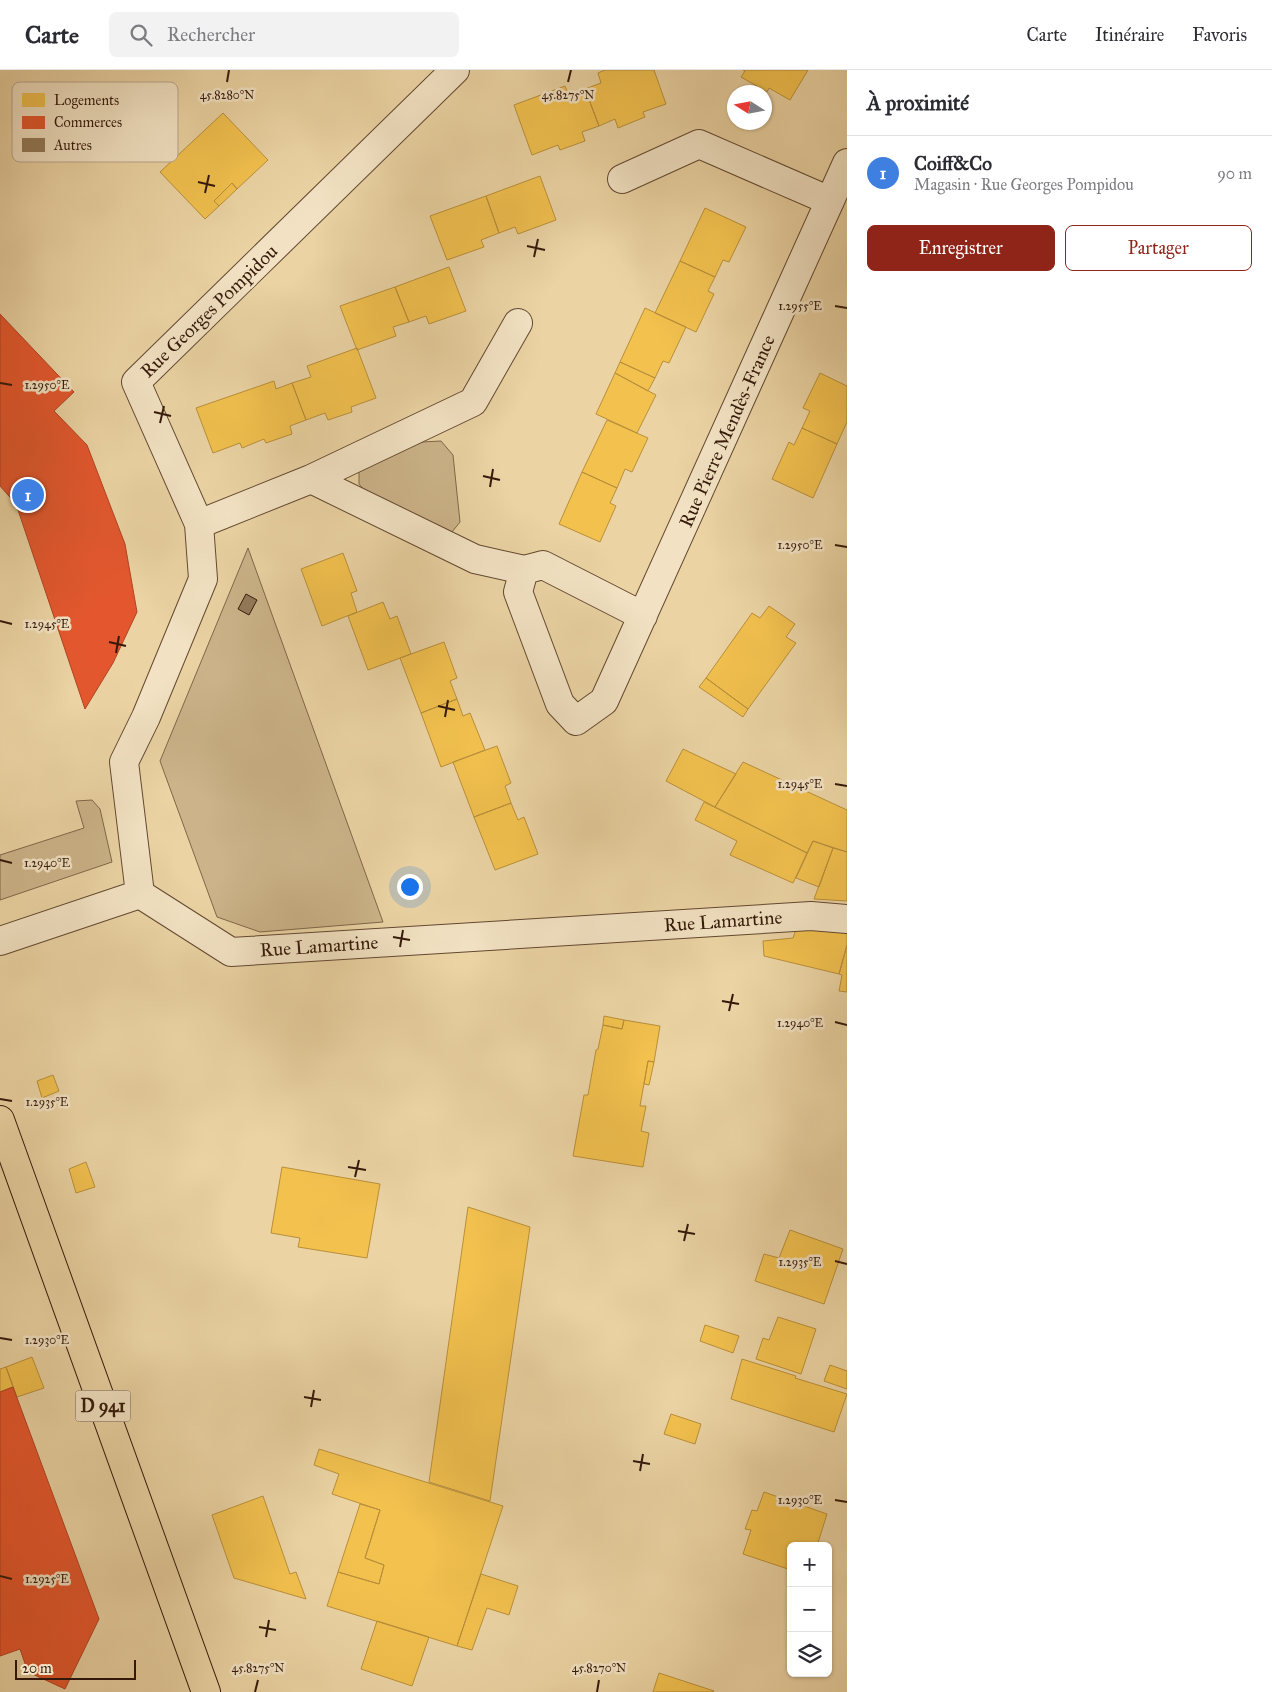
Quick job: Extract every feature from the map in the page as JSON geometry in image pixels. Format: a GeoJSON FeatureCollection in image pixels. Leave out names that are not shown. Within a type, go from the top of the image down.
{"type":"FeatureCollection","features":[{"type":"Feature","properties":{"kind":"main road","name":"D 941"},"geometry":{"type":"LineString","coordinates":[[0,1120],[206,1692]]}},
{"type":"Feature","properties":{"kind":"street","name":"Rue Georges Pompidou"},"geometry":{"type":"LineString","coordinates":[[140,894],[124,762],[146,717],[203,579],[200,524],[136,382],[455,70]]}},
{"type":"Feature","properties":{"kind":"street"},"geometry":{"type":"LineString","coordinates":[[622,179],[699,144],[830,201]]}},
{"type":"Feature","properties":{"kind":"street","name":"Rue Pierre Mendès-France"},"geometry":{"type":"LineString","coordinates":[[524,570],[518,592],[560,704],[576,721],[604,701],[847,162]]}},
{"type":"Feature","properties":{"kind":"street"},"geometry":{"type":"LineString","coordinates":[[200,524],[311,479],[473,402],[518,323]]}},
{"type":"Feature","properties":{"kind":"street"},"geometry":{"type":"LineString","coordinates":[[311,479],[476,559],[524,570],[543,565],[643,616]]}},
{"type":"Feature","properties":{"kind":"street"},"geometry":{"type":"LineString","coordinates":[[0,941],[140,894]]}},
{"type":"Feature","properties":{"kind":"street","name":"Rue Lamartine"},"geometry":{"type":"LineString","coordinates":[[140,894],[231,952],[811,916],[847,919]]}},
{"type":"Feature","properties":{"kind":"shaded area"},"geometry":{"type":"Polygon","coordinates":[[[441,441],[453,455],[460,522],[452,532],[365,491],[359,484],[359,469],[422,442],[441,441]]]}},
{"type":"Feature","properties":{"kind":"shaded area"},"geometry":{"type":"Polygon","coordinates":[[[248,548],[383,922],[260,932],[217,917],[160,761],[248,548]]]}},
{"type":"Feature","properties":{"kind":"shaded area"},"geometry":{"type":"Polygon","coordinates":[[[92,800],[100,809],[112,862],[0,900],[0,855],[84,828],[76,801],[92,800]]]}},
{"type":"Feature","properties":{"kind":"building: Logements"},"geometry":{"type":"Polygon","coordinates":[[[605,70],[654,70],[666,104],[643,112],[645,117],[618,128],[615,119],[599,126],[585,89],[601,83],[598,73],[605,70]]]}},
{"type":"Feature","properties":{"kind":"building: Logements"},"geometry":{"type":"Polygon","coordinates":[[[743,70],[808,70],[790,100],[772,90],[772,85],[755,85],[741,77],[745,71],[743,70]]]}},
{"type":"Feature","properties":{"kind":"building: Logements"},"geometry":{"type":"Polygon","coordinates":[[[565,86],[569,96],[585,89],[599,126],[582,132],[585,141],[560,150],[558,145],[532,155],[514,105],[565,86]]]}},
{"type":"Feature","properties":{"kind":"building: Logements"},"geometry":{"type":"Polygon","coordinates":[[[223,113],[268,160],[237,189],[232,183],[214,201],[219,206],[205,219],[160,172],[171,162],[178,162],[178,155],[223,113]]]}},
{"type":"Feature","properties":{"kind":"building: Logements"},"geometry":{"type":"Polygon","coordinates":[[[540,176],[556,220],[518,234],[515,227],[499,233],[486,196],[540,176]]]}},
{"type":"Feature","properties":{"kind":"building: Logements"},"geometry":{"type":"Polygon","coordinates":[[[232,183],[237,189],[219,206],[214,201],[232,183]]]}},
{"type":"Feature","properties":{"kind":"building: Logements"},"geometry":{"type":"Polygon","coordinates":[[[486,196],[499,233],[481,240],[484,247],[447,260],[430,216],[486,196]]]}},
{"type":"Feature","properties":{"kind":"building: Logements"},"geometry":{"type":"Polygon","coordinates":[[[705,208],[746,227],[729,262],[723,260],[715,277],[680,261],[705,208]]]}},
{"type":"Feature","properties":{"kind":"building: Logements"},"geometry":{"type":"Polygon","coordinates":[[[680,261],[715,277],[708,291],[714,294],[696,332],[655,313],[680,261]]]}},
{"type":"Feature","properties":{"kind":"building: Logements"},"geometry":{"type":"Polygon","coordinates":[[[449,267],[466,311],[429,324],[426,316],[409,322],[395,287],[449,267]]]}},
{"type":"Feature","properties":{"kind":"building: Logements"},"geometry":{"type":"Polygon","coordinates":[[[395,287],[409,322],[393,327],[396,336],[357,350],[340,306],[395,287]]]}},
{"type":"Feature","properties":{"kind":"building: Logements"},"geometry":{"type":"Polygon","coordinates":[[[645,308],[686,327],[669,363],[663,361],[655,378],[620,362],[645,308]]]}},
{"type":"Feature","properties":{"kind":"building: Logements"},"geometry":{"type":"Polygon","coordinates":[[[357,348],[376,398],[351,407],[352,412],[328,420],[325,413],[306,420],[292,383],[311,377],[307,366],[357,348]]]}},
{"type":"Feature","properties":{"kind":"building: Logements"},"geometry":{"type":"Polygon","coordinates":[[[620,362],[655,378],[648,391],[615,373],[620,362]]]}},
{"type":"Feature","properties":{"kind":"building: Logements"},"geometry":{"type":"Polygon","coordinates":[[[615,373],[656,395],[637,433],[596,414],[615,373]]]}},
{"type":"Feature","properties":{"kind":"building: Logements"},"geometry":{"type":"Polygon","coordinates":[[[820,373],[847,386],[847,422],[837,444],[802,428],[810,411],[803,408],[820,373]]]}},
{"type":"Feature","properties":{"kind":"building: Logements"},"geometry":{"type":"Polygon","coordinates":[[[274,381],[276,389],[292,383],[306,420],[290,426],[292,434],[266,443],[264,439],[242,448],[240,443],[213,453],[196,408],[274,381]]]}},
{"type":"Feature","properties":{"kind":"building: Logements"},"geometry":{"type":"Polygon","coordinates":[[[607,420],[648,438],[632,472],[625,469],[617,488],[582,472],[607,420]]]}},
{"type":"Feature","properties":{"kind":"building: Logements"},"geometry":{"type":"Polygon","coordinates":[[[802,428],[837,444],[813,498],[772,479],[789,442],[794,445],[802,428]]]}},
{"type":"Feature","properties":{"kind":"building: Logements"},"geometry":{"type":"Polygon","coordinates":[[[582,472],[617,488],[610,503],[616,506],[600,542],[559,524],[582,472]]]}},
{"type":"Feature","properties":{"kind":"building: Logements"},"geometry":{"type":"Polygon","coordinates":[[[343,553],[357,591],[351,593],[357,612],[322,626],[301,569],[343,553]]]}},
{"type":"Feature","properties":{"kind":"building: Logements"},"geometry":{"type":"Polygon","coordinates":[[[383,602],[390,619],[397,616],[411,654],[368,670],[348,616],[383,602]]]}},
{"type":"Feature","properties":{"kind":"building: Logements"},"geometry":{"type":"Polygon","coordinates":[[[769,606],[795,624],[786,637],[796,643],[748,709],[706,678],[752,613],[760,618],[769,606]]]}},
{"type":"Feature","properties":{"kind":"building: Logements"},"geometry":{"type":"Polygon","coordinates":[[[444,642],[457,678],[450,681],[457,699],[421,713],[400,658],[444,642]]]}},
{"type":"Feature","properties":{"kind":"building: Logements"},"geometry":{"type":"Polygon","coordinates":[[[706,678],[748,709],[743,717],[699,687],[706,678]]]}},
{"type":"Feature","properties":{"kind":"building: Logements"},"geometry":{"type":"Polygon","coordinates":[[[457,699],[463,716],[470,713],[485,750],[441,767],[421,713],[457,699]]]}},
{"type":"Feature","properties":{"kind":"building: Logements"},"geometry":{"type":"Polygon","coordinates":[[[497,746],[511,783],[505,786],[511,803],[474,817],[453,762],[497,746]]]}},
{"type":"Feature","properties":{"kind":"building: Logements"},"geometry":{"type":"Polygon","coordinates":[[[683,749],[736,774],[715,807],[666,781],[683,749]]]}},
{"type":"Feature","properties":{"kind":"building: Logements"},"geometry":{"type":"Polygon","coordinates":[[[743,762],[847,810],[847,852],[813,841],[807,853],[715,807],[743,762]]]}},
{"type":"Feature","properties":{"kind":"building: Logements"},"geometry":{"type":"Polygon","coordinates":[[[704,802],[807,853],[793,883],[730,855],[737,841],[695,820],[704,802]]]}},
{"type":"Feature","properties":{"kind":"building: Logements"},"geometry":{"type":"Polygon","coordinates":[[[511,803],[518,820],[524,817],[538,854],[495,870],[474,817],[511,803]]]}},
{"type":"Feature","properties":{"kind":"building: Logements"},"geometry":{"type":"Polygon","coordinates":[[[813,841],[833,848],[819,887],[796,878],[813,841]]]}},
{"type":"Feature","properties":{"kind":"building: Logements"},"geometry":{"type":"Polygon","coordinates":[[[833,848],[847,852],[847,901],[814,899],[833,848]]]}},
{"type":"Feature","properties":{"kind":"building: Logements"},"geometry":{"type":"Polygon","coordinates":[[[798,923],[847,932],[847,945],[839,974],[764,956],[763,941],[793,938],[798,923]]]}},
{"type":"Feature","properties":{"kind":"building: Logements"},"geometry":{"type":"Polygon","coordinates":[[[847,945],[847,992],[839,991],[842,975],[839,974],[847,945]]]}},
{"type":"Feature","properties":{"kind":"building: Logements"},"geometry":{"type":"Polygon","coordinates":[[[604,1016],[624,1020],[622,1029],[603,1025],[604,1016]]]}},
{"type":"Feature","properties":{"kind":"building: Logements"},"geometry":{"type":"Polygon","coordinates":[[[624,1020],[660,1026],[654,1062],[648,1061],[640,1106],[646,1106],[641,1131],[649,1133],[643,1167],[573,1156],[584,1095],[588,1095],[596,1050],[598,1049],[603,1025],[622,1029],[624,1020]]]}},
{"type":"Feature","properties":{"kind":"building: Logements"},"geometry":{"type":"Polygon","coordinates":[[[648,1061],[654,1062],[649,1085],[644,1084],[648,1061]]]}},
{"type":"Feature","properties":{"kind":"building: Logements"},"geometry":{"type":"Polygon","coordinates":[[[53,1075],[59,1091],[42,1098],[37,1081],[53,1075]]]}},
{"type":"Feature","properties":{"kind":"building: Logements"},"geometry":{"type":"Polygon","coordinates":[[[86,1162],[95,1187],[76,1193],[69,1169],[86,1162]]]}},
{"type":"Feature","properties":{"kind":"building: Logements"},"geometry":{"type":"Polygon","coordinates":[[[282,1167],[380,1184],[367,1258],[298,1247],[300,1238],[271,1233],[282,1167]]]}},
{"type":"Feature","properties":{"kind":"building: Logements"},"geometry":{"type":"Polygon","coordinates":[[[468,1207],[530,1227],[490,1501],[429,1482],[468,1207]]]}},
{"type":"Feature","properties":{"kind":"building: Logements"},"geometry":{"type":"Polygon","coordinates":[[[790,1230],[843,1249],[824,1304],[755,1281],[764,1254],[779,1258],[790,1230]]]}},
{"type":"Feature","properties":{"kind":"building: Logements"},"geometry":{"type":"Polygon","coordinates":[[[778,1317],[816,1329],[801,1374],[756,1359],[763,1338],[769,1340],[778,1317]]]}},
{"type":"Feature","properties":{"kind":"building: Logements"},"geometry":{"type":"Polygon","coordinates":[[[705,1325],[739,1336],[733,1353],[700,1341],[705,1325]]]}},
{"type":"Feature","properties":{"kind":"building: Logements"},"geometry":{"type":"Polygon","coordinates":[[[32,1357],[44,1388],[17,1397],[6,1367],[32,1357]]]}},
{"type":"Feature","properties":{"kind":"building: Logements"},"geometry":{"type":"Polygon","coordinates":[[[742,1359],[847,1394],[834,1432],[731,1399],[742,1359]]]}},
{"type":"Feature","properties":{"kind":"building: Logements"},"geometry":{"type":"Polygon","coordinates":[[[830,1365],[847,1371],[847,1389],[824,1381],[830,1365]]]}},
{"type":"Feature","properties":{"kind":"building: Logements"},"geometry":{"type":"Polygon","coordinates":[[[6,1367],[13,1387],[0,1392],[0,1369],[6,1367]]]}},
{"type":"Feature","properties":{"kind":"building: Logements"},"geometry":{"type":"Polygon","coordinates":[[[671,1414],[701,1424],[695,1444],[664,1434],[671,1414]]]}},
{"type":"Feature","properties":{"kind":"building: Logements"},"geometry":{"type":"Polygon","coordinates":[[[319,1449],[503,1506],[457,1646],[327,1606],[338,1572],[379,1584],[384,1565],[365,1558],[380,1510],[332,1494],[339,1474],[314,1465],[319,1449]]]}},
{"type":"Feature","properties":{"kind":"building: Logements"},"geometry":{"type":"Polygon","coordinates":[[[764,1492],[827,1514],[818,1542],[787,1542],[787,1569],[743,1554],[751,1530],[745,1529],[752,1510],[757,1511],[764,1492]]]}},
{"type":"Feature","properties":{"kind":"building: Logements"},"geometry":{"type":"Polygon","coordinates":[[[263,1496],[290,1574],[296,1572],[306,1599],[234,1578],[212,1515],[263,1496]]]}},
{"type":"Feature","properties":{"kind":"building: Logements"},"geometry":{"type":"Polygon","coordinates":[[[360,1504],[380,1510],[365,1558],[384,1565],[379,1584],[338,1572],[360,1504]]]}},
{"type":"Feature","properties":{"kind":"building: Logements"},"geometry":{"type":"Polygon","coordinates":[[[481,1574],[518,1586],[509,1615],[487,1608],[472,1650],[457,1646],[481,1574]]]}},
{"type":"Feature","properties":{"kind":"building: Logements"},"geometry":{"type":"Polygon","coordinates":[[[377,1621],[429,1637],[412,1686],[361,1669],[377,1621]]]}},
{"type":"Feature","properties":{"kind":"building: Logements"},"geometry":{"type":"Polygon","coordinates":[[[659,1673],[714,1691],[653,1692],[659,1673]]]}},
{"type":"Feature","properties":{"kind":"building: Commerces"},"geometry":{"type":"Polygon","coordinates":[[[0,314],[74,392],[54,411],[87,445],[125,544],[137,612],[113,663],[85,709],[16,504],[0,486],[0,314]]]}},
{"type":"Feature","properties":{"kind":"building: Commerces"},"geometry":{"type":"Polygon","coordinates":[[[13,1387],[99,1619],[65,1689],[28,1672],[20,1649],[0,1656],[0,1392],[13,1387]]]}},
{"type":"Feature","properties":{"kind":"building: Autres"},"geometry":{"type":"Polygon","coordinates":[[[246,594],[257,600],[249,615],[238,609],[246,594]]]}},
{"type":"Feature","properties":{"kind":"place","name":"Coiff&Co"},"geometry":{"type":"Point","coordinates":[28,495]}}]}
